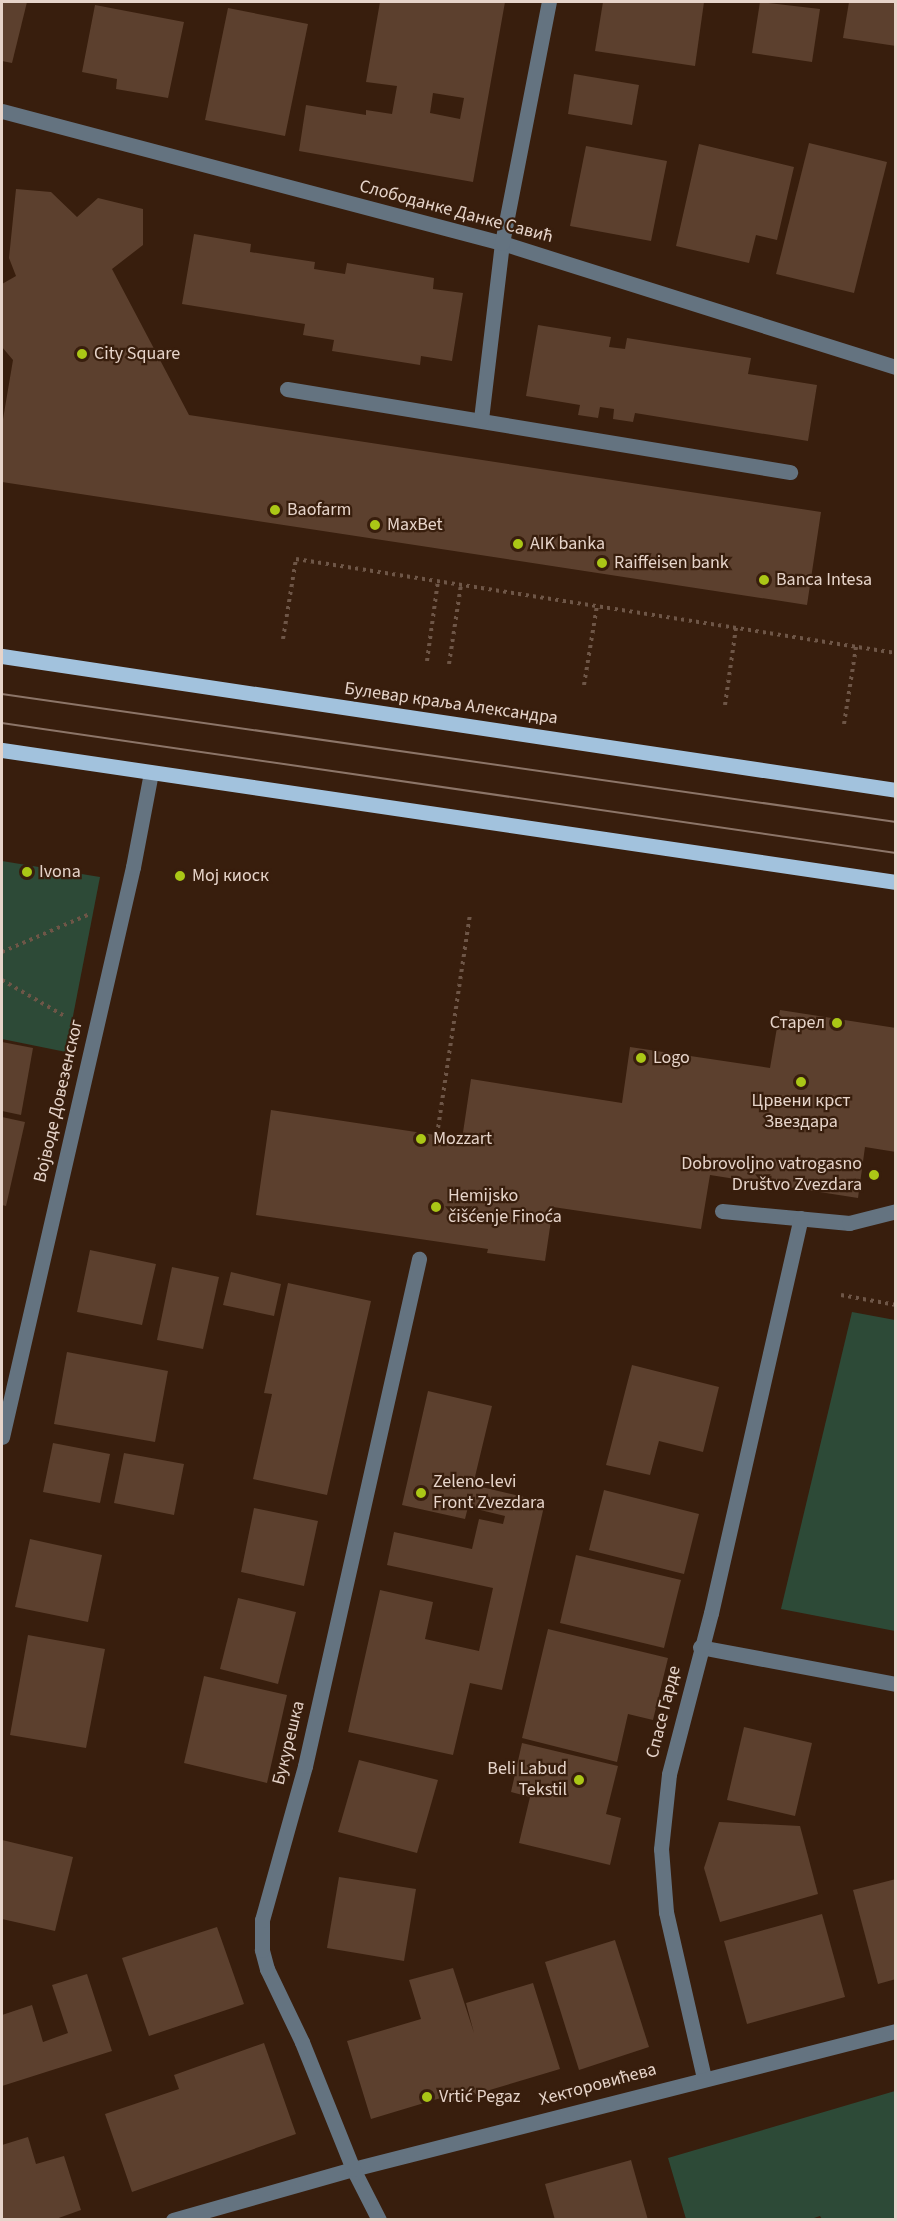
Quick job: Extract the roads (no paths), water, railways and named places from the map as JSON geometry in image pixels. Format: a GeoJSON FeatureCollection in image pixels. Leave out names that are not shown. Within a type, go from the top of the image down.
{"type":"FeatureCollection","features":[{"type":"Feature","properties":{"kind":"main road","name":"Булевар краља Александра"},"geometry":{"type":"LineString","coordinates":[[2,656],[896,790]]}},
{"type":"Feature","properties":{"kind":"main road"},"geometry":{"type":"LineString","coordinates":[[2,750],[896,882]]}},
{"type":"Feature","properties":{"kind":"street"},"geometry":{"type":"LineString","coordinates":[[481,419],[502,243],[549,2]]}},
{"type":"Feature","properties":{"kind":"street","name":"Слободанке Данке Савић"},"geometry":{"type":"LineString","coordinates":[[2,111],[502,243],[896,367]]}},
{"type":"Feature","properties":{"kind":"street"},"geometry":{"type":"LineString","coordinates":[[287,389],[481,419],[790,472]]}},
{"type":"Feature","properties":{"kind":"street","name":"Војводе Довезенског"},"geometry":{"type":"LineString","coordinates":[[2,1437],[126,899],[151,773]]}},
{"type":"Feature","properties":{"kind":"street"},"geometry":{"type":"LineString","coordinates":[[722,1211],[849,1223],[896,1211]]}},
{"type":"Feature","properties":{"kind":"street","name":"Спасе Гарде"},"geometry":{"type":"LineString","coordinates":[[704,2078],[666,1911],[661,1849],[669,1774],[700,1647],[711,1613],[771,1360],[801,1218]]}},
{"type":"Feature","properties":{"kind":"street","name":"Букурешка"},"geometry":{"type":"LineString","coordinates":[[379,2220],[353,2169],[302,2042],[267,1969],[262,1950],[262,1920],[305,1766],[419,1258]]}},
{"type":"Feature","properties":{"kind":"street"},"geometry":{"type":"LineString","coordinates":[[700,1647],[896,1684]]}},
{"type":"Feature","properties":{"kind":"street","name":"Хекторовићева"},"geometry":{"type":"LineString","coordinates":[[173,2220],[353,2169],[896,2031]]}},
{"type":"Feature","properties":{"kind":"tram line"},"geometry":{"type":"LineString","coordinates":[[2,694],[896,822]]}},
{"type":"Feature","properties":{"kind":"tram line"},"geometry":{"type":"LineString","coordinates":[[2,723],[896,853]]}},
{"type":"Feature","properties":{"kind":"place","name":"City Square"},"geometry":{"type":"Point","coordinates":[82,354]}},
{"type":"Feature","properties":{"kind":"place","name":"Baofarm"},"geometry":{"type":"Point","coordinates":[275,510]}},
{"type":"Feature","properties":{"kind":"place","name":"MaxBet"},"geometry":{"type":"Point","coordinates":[375,525]}},
{"type":"Feature","properties":{"kind":"place","name":"AIK banka"},"geometry":{"type":"Point","coordinates":[518,544]}},
{"type":"Feature","properties":{"kind":"place","name":"Raiffeisen bank"},"geometry":{"type":"Point","coordinates":[602,563]}},
{"type":"Feature","properties":{"kind":"place","name":"Banca Intesa"},"geometry":{"type":"Point","coordinates":[764,580]}},
{"type":"Feature","properties":{"kind":"place","name":"Ivona"},"geometry":{"type":"Point","coordinates":[27,872]}},
{"type":"Feature","properties":{"kind":"place","name":"Мој киоск"},"geometry":{"type":"Point","coordinates":[180,876]}},
{"type":"Feature","properties":{"kind":"place","name":"Старел"},"geometry":{"type":"Point","coordinates":[837,1023]}},
{"type":"Feature","properties":{"kind":"place","name":"Logo"},"geometry":{"type":"Point","coordinates":[641,1058]}},
{"type":"Feature","properties":{"kind":"place","name":"Црвени крст Звездара"},"geometry":{"type":"Point","coordinates":[801,1082]}},
{"type":"Feature","properties":{"kind":"place","name":"Mozzart"},"geometry":{"type":"Point","coordinates":[421,1139]}},
{"type":"Feature","properties":{"kind":"place","name":"Dobrovoljno vatrogasno Društvo Zvezdara"},"geometry":{"type":"Point","coordinates":[874,1175]}},
{"type":"Feature","properties":{"kind":"place","name":"Hemijsko čišćenje Finoća"},"geometry":{"type":"Point","coordinates":[436,1207]}},
{"type":"Feature","properties":{"kind":"place","name":"Zeleno-levi Front Zvezdara"},"geometry":{"type":"Point","coordinates":[421,1493]}},
{"type":"Feature","properties":{"kind":"place","name":"Beli Labud Tekstil"},"geometry":{"type":"Point","coordinates":[579,1780]}},
{"type":"Feature","properties":{"kind":"place","name":"Vrtić Pegaz"},"geometry":{"type":"Point","coordinates":[427,2097]}}]}
